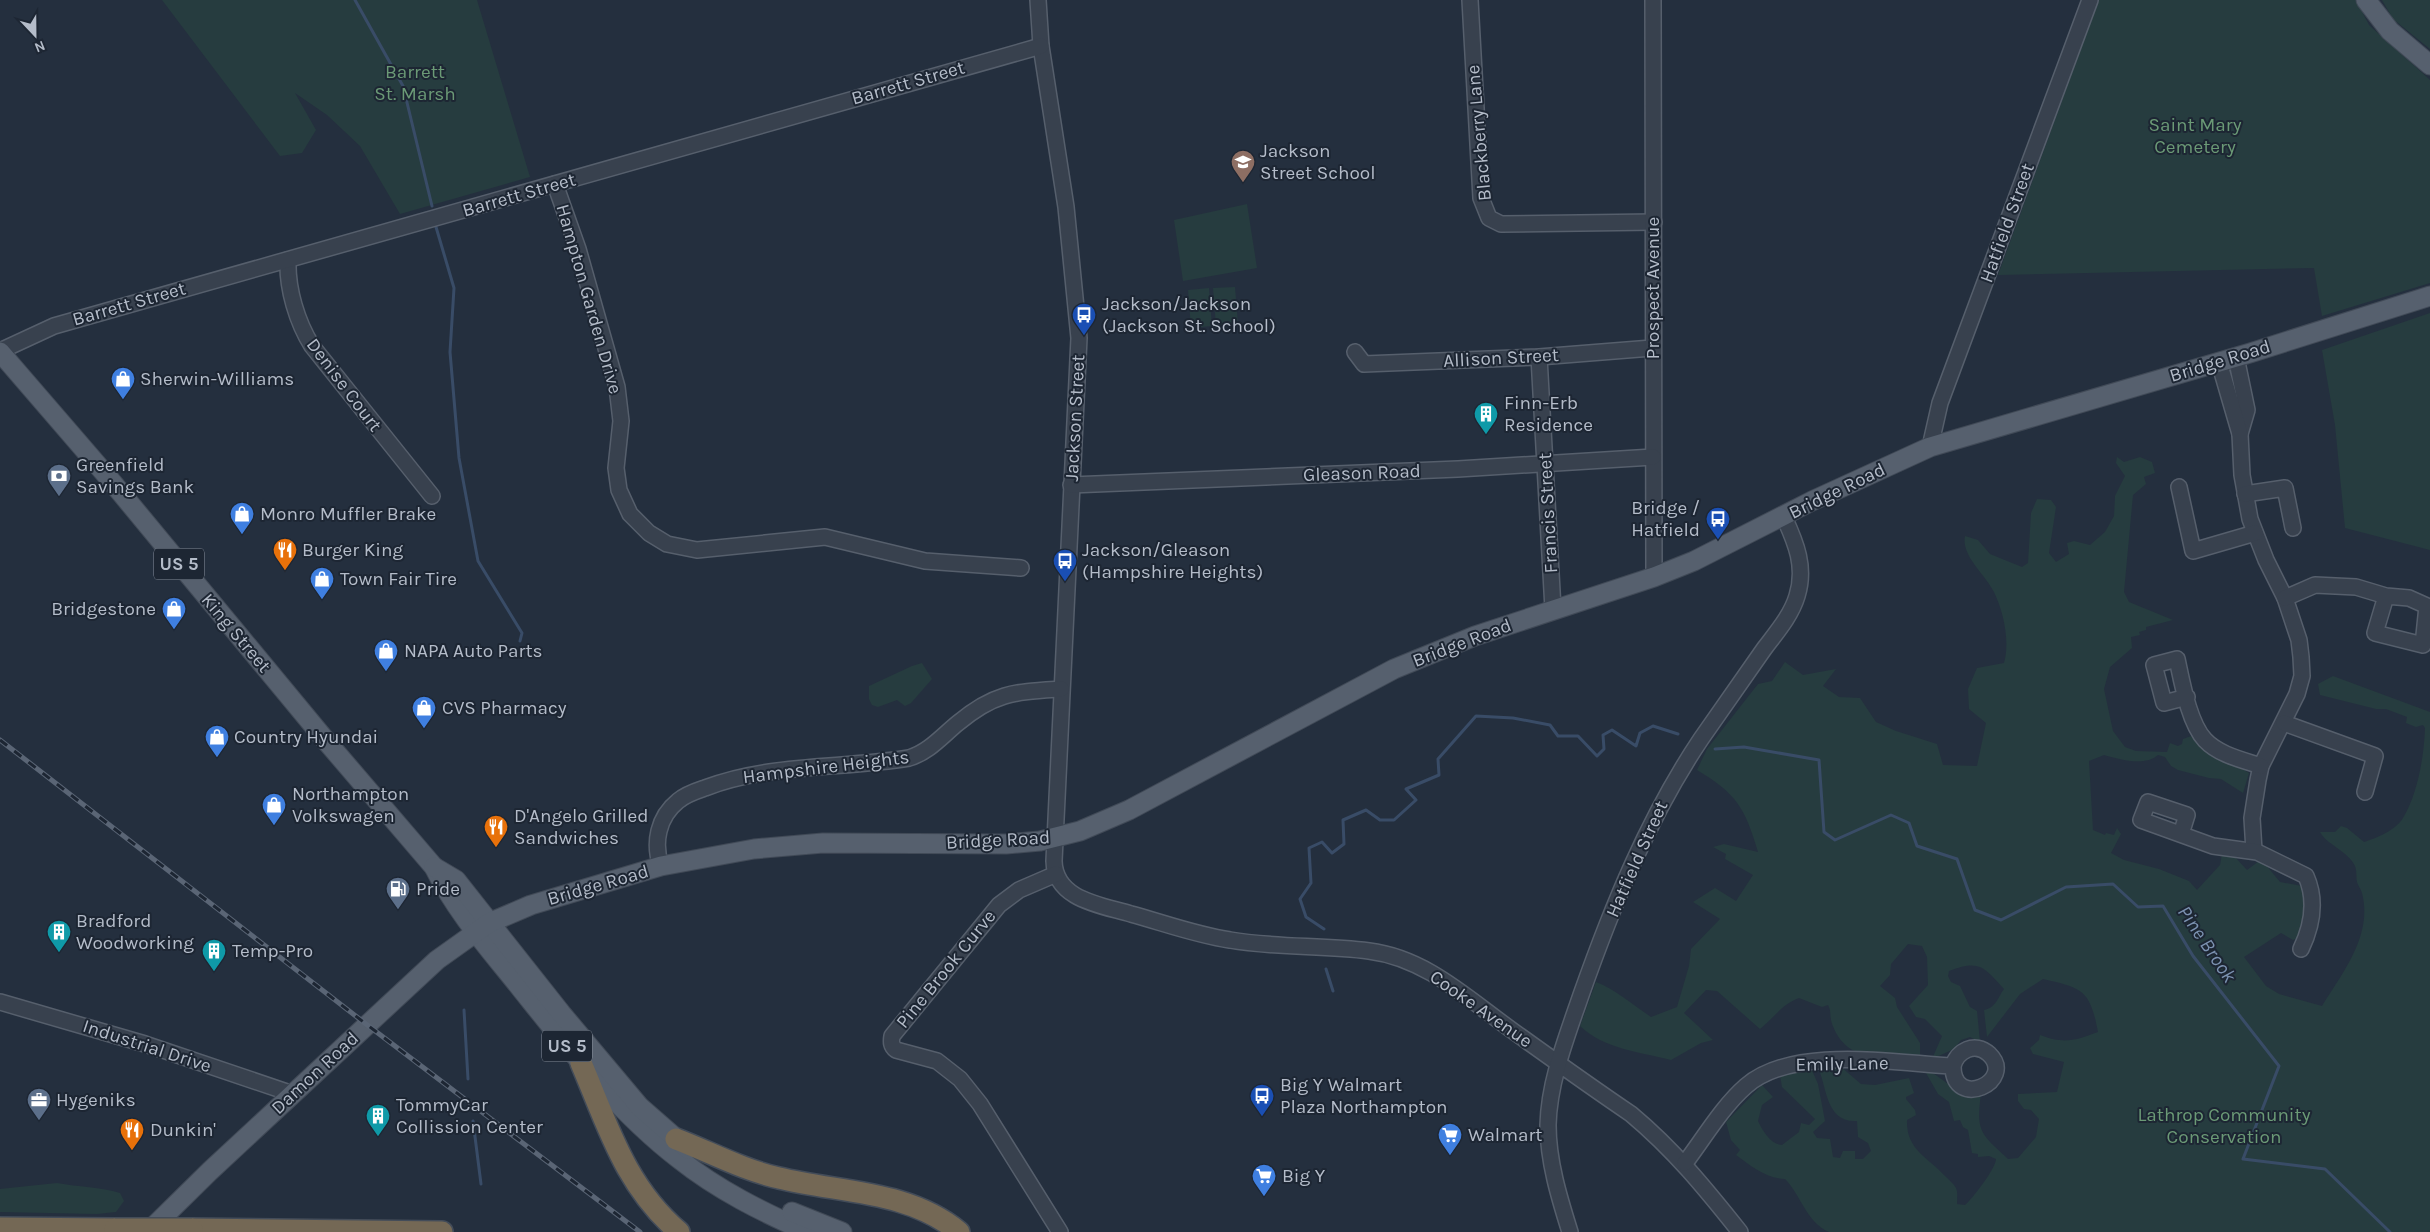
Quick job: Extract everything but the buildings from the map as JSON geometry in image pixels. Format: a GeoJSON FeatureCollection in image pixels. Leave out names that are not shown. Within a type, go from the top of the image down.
{"type":"FeatureCollection","features":[{"type":"Feature","properties":{"kind":"highway"},"geometry":{"type":"LineString","coordinates":[[581,1063],[630,1174],[643,1195],[660,1216],[679,1232]]}},
{"type":"Feature","properties":{"kind":"highway"},"geometry":{"type":"LineString","coordinates":[[676,1139],[740,1166],[778,1178],[912,1204],[936,1216],[959,1232]]}},
{"type":"Feature","properties":{"kind":"highway"},"geometry":{"type":"LineString","coordinates":[[0,1228],[442,1232]]}},
{"type":"Feature","properties":{"kind":"main road"},"geometry":{"type":"LineString","coordinates":[[2366,0],[2390,31],[2430,65]]}},
{"type":"Feature","properties":{"kind":"main road","name":"Bridge Road"},"geometry":{"type":"LineString","coordinates":[[482,927],[531,905],[661,866],[754,849],[823,843],[1006,844],[1056,838],[1088,828],[1129,810],[1394,669],[1475,636],[1654,577],[1694,561],[1784,517],[1812,501],[1930,447],[2228,360],[2430,296]]}},
{"type":"Feature","properties":{"kind":"main road","name":"King Street"},"geometry":{"type":"LineString","coordinates":[[0,352],[93,459],[327,742],[434,867],[456,880],[482,927]]}},
{"type":"Feature","properties":{"kind":"main road","name":"US 5"},"geometry":{"type":"LineString","coordinates":[[482,927],[581,1063],[618,1103],[680,1160],[750,1205],[808,1232]]}},
{"type":"Feature","properties":{"kind":"main road","name":"US 5"},"geometry":{"type":"LineString","coordinates":[[482,927],[640,1107],[676,1139],[722,1175],[751,1194],[842,1232]]}},
{"type":"Feature","properties":{"kind":"main road","name":"Damon Road"},"geometry":{"type":"LineString","coordinates":[[148,1232],[415,979],[482,927]]}},
{"type":"Feature","properties":{"kind":"street","name":"Jackson Street"},"geometry":{"type":"LineString","coordinates":[[1038,0],[1041,46],[1066,207],[1077,316],[1078,348],[1061,689],[1056,838]]}},
{"type":"Feature","properties":{"kind":"street","name":"Blackberry Lane"},"geometry":{"type":"LineString","coordinates":[[1470,0],[1481,198],[1489,218],[1501,224],[1654,222]]}},
{"type":"Feature","properties":{"kind":"street","name":"Prospect Avenue"},"geometry":{"type":"LineString","coordinates":[[1653,0],[1654,222],[1652,348],[1654,577]]}},
{"type":"Feature","properties":{"kind":"street","name":"Hatfield Street"},"geometry":{"type":"LineString","coordinates":[[1930,447],[1940,403],[2090,0]]}},
{"type":"Feature","properties":{"kind":"street","name":"Barrett Street"},"geometry":{"type":"LineString","coordinates":[[0,352],[54,326],[1041,46]]}},
{"type":"Feature","properties":{"kind":"street","name":"Hampton Garden Drive"},"geometry":{"type":"LineString","coordinates":[[555,184],[578,249],[617,386],[621,422],[616,468],[619,490],[630,514],[649,534],[667,544],[697,550],[825,537],[926,561],[1021,568]]}},
{"type":"Feature","properties":{"kind":"street","name":"Denise Court"},"geometry":{"type":"LineString","coordinates":[[288,260],[288,273],[300,324],[312,346],[432,496]]}},
{"type":"Feature","properties":{"kind":"street","name":"Allison Street"},"geometry":{"type":"LineString","coordinates":[[1355,352],[1364,364],[1539,357],[1652,348]]}},
{"type":"Feature","properties":{"kind":"street","name":"Francis Street"},"geometry":{"type":"LineString","coordinates":[[1539,357],[1553,609]]}},
{"type":"Feature","properties":{"kind":"street"},"geometry":{"type":"LineString","coordinates":[[2228,360],[2247,410],[2240,434],[2245,494],[2255,533],[2285,598],[2300,640],[2302,676],[2284,723],[2261,766],[2252,818],[2254,851]]}},
{"type":"Feature","properties":{"kind":"street","name":"Gleason Road"},"geometry":{"type":"LineString","coordinates":[[1071,485],[1653,457]]}},
{"type":"Feature","properties":{"kind":"street"},"geometry":{"type":"LineString","coordinates":[[2179,487],[2193,551],[2255,533]]}},
{"type":"Feature","properties":{"kind":"street"},"geometry":{"type":"LineString","coordinates":[[2245,494],[2285,488],[2293,528]]}},
{"type":"Feature","properties":{"kind":"street","name":"Hatfield Street"},"geometry":{"type":"LineString","coordinates":[[1570,1232],[1558,1194],[1550,1151],[1548,1123],[1558,1064],[1610,914],[1666,794],[1700,741],[1785,620],[1797,597],[1801,582],[1801,562],[1794,538],[1784,517]]}},
{"type":"Feature","properties":{"kind":"street"},"geometry":{"type":"LineString","coordinates":[[2285,598],[2314,585],[2356,587],[2386,596]]}},
{"type":"Feature","properties":{"kind":"street","name":"Hampshire Heights"},"geometry":{"type":"LineString","coordinates":[[661,866],[657,848],[659,830],[674,805],[690,794],[745,775],[909,758],[925,751],[966,716],[996,698],[1016,692],[1061,689]]}},
{"type":"Feature","properties":{"kind":"street"},"geometry":{"type":"LineString","coordinates":[[2187,697],[2196,723],[2205,740],[2225,753],[2261,766]]}},
{"type":"Feature","properties":{"kind":"street"},"geometry":{"type":"LineString","coordinates":[[2284,723],[2375,756],[2365,792]]}},
{"type":"Feature","properties":{"kind":"street"},"geometry":{"type":"LineString","coordinates":[[2181,834],[2213,846],[2254,851],[2306,876],[2312,914],[2309,932],[2301,949]]}},
{"type":"Feature","properties":{"kind":"street"},"geometry":{"type":"LineString","coordinates":[[1056,838],[1054,861],[1056,874]]}},
{"type":"Feature","properties":{"kind":"street","name":"Cooke Avenue"},"geometry":{"type":"LineString","coordinates":[[1056,874],[1061,884],[1072,894],[1090,902],[1195,933],[1263,944],[1370,951],[1398,957],[1438,976],[1558,1064],[1631,1114],[1658,1136],[1684,1163],[1740,1232]]}},
{"type":"Feature","properties":{"kind":"street","name":"Pine Brook Curve"},"geometry":{"type":"LineString","coordinates":[[1056,874],[1019,890],[999,905],[892,1036],[891,1041],[892,1047],[896,1050],[937,1061],[960,1079],[980,1104],[1060,1232]]}},
{"type":"Feature","properties":{"kind":"street","name":"Industrial Drive"},"geometry":{"type":"LineString","coordinates":[[0,1002],[145,1044],[293,1094]]}},
{"type":"Feature","properties":{"kind":"street","name":"Emily Lane"},"geometry":{"type":"LineString","coordinates":[[1684,1163],[1735,1096],[1747,1085],[1770,1070],[1794,1063],[1818,1061],[1953,1066]]}},
{"type":"Feature","properties":{"kind":"green space","name":"Barrett St. Marsh"},"geometry":{"type":"Polygon","coordinates":[[[162,0],[477,0],[530,177],[400,214],[360,146],[327,115],[295,93],[316,130],[302,153],[280,156],[162,0]]]}},
{"type":"Feature","properties":{"kind":"green space","name":"Saint Mary Cemetery"},"geometry":{"type":"Polygon","coordinates":[[[2099,0],[2356,0],[2369,25],[2430,80],[2430,283],[2322,316],[2314,268],[1998,275],[2099,0]]]}},
{"type":"Feature","properties":{"kind":"green space"},"geometry":{"type":"Polygon","coordinates":[[[2382,0],[2430,0],[2430,49],[2393,19],[2382,0]]]}},
{"type":"Feature","properties":{"kind":"green space"},"geometry":{"type":"Polygon","coordinates":[[[1247,204],[1257,268],[1183,281],[1174,220],[1247,204]]]}},
{"type":"Feature","properties":{"kind":"green space"},"geometry":{"type":"Polygon","coordinates":[[[1235,287],[1238,324],[1216,326],[1213,288],[1235,287]]]}},
{"type":"Feature","properties":{"kind":"green space"},"geometry":{"type":"Polygon","coordinates":[[[1209,288],[1212,326],[1191,328],[1188,290],[1209,288]]]}},
{"type":"Feature","properties":{"kind":"green space"},"geometry":{"type":"Polygon","coordinates":[[[2430,313],[2430,550],[2345,528],[2335,425],[2322,350],[2430,313]]]}},
{"type":"Feature","properties":{"kind":"green space","name":"Lathrop Community Conservation"},"geometry":{"type":"Polygon","coordinates":[[[2117,457],[2124,462],[2140,457],[2152,462],[2155,473],[2144,477],[2146,484],[2133,495],[2124,592],[2129,602],[2173,620],[2146,627],[2146,630],[2139,632],[2140,635],[2131,637],[2132,648],[2110,667],[2104,689],[2113,731],[2125,747],[2136,751],[2167,752],[2170,743],[2178,746],[2182,744],[2183,739],[2194,735],[2219,753],[2220,760],[2231,762],[2249,773],[2243,793],[2221,779],[2178,770],[2171,766],[2165,757],[2158,755],[2153,759],[2139,761],[2124,760],[2104,755],[2089,761],[2093,830],[2105,835],[2106,833],[2114,835],[2117,828],[2121,834],[2111,853],[2124,860],[2159,869],[2189,881],[2197,890],[2220,865],[2222,854],[2234,856],[2247,870],[2259,861],[2266,865],[2280,882],[2302,886],[2307,897],[2301,936],[2293,940],[2281,933],[2244,957],[2266,986],[2279,994],[2322,1006],[2347,966],[2360,938],[2364,909],[2355,866],[2348,856],[2327,840],[2320,832],[2335,832],[2341,826],[2347,828],[2364,842],[2391,830],[2403,818],[2413,797],[2423,750],[2425,728],[2423,725],[2416,727],[2406,723],[2407,717],[2386,709],[2376,709],[2320,695],[2318,684],[2333,676],[2430,712],[2430,1232],[1829,1232],[1821,1228],[1809,1215],[1791,1185],[1785,1179],[1765,1174],[1736,1155],[1740,1150],[1731,1140],[1726,1122],[1762,1085],[1773,1097],[1762,1105],[1758,1121],[1770,1140],[1782,1145],[1799,1132],[1801,1123],[1809,1125],[1815,1119],[1782,1087],[1780,1075],[1811,1068],[1818,1084],[1825,1121],[1813,1132],[1817,1138],[1830,1139],[1833,1157],[1840,1158],[1843,1151],[1855,1151],[1855,1159],[1863,1159],[1871,1151],[1868,1143],[1858,1137],[1857,1121],[1847,1120],[1833,1110],[1818,1067],[1841,1067],[1861,1084],[1875,1085],[1909,1078],[1914,1093],[1906,1097],[1906,1099],[1915,1110],[1916,1115],[1907,1120],[1910,1139],[1919,1152],[1955,1186],[1957,1204],[1965,1205],[1988,1176],[1996,1159],[1989,1156],[1978,1157],[1978,1154],[1972,1153],[1968,1130],[1963,1127],[1960,1120],[1954,1121],[1949,1102],[1938,1094],[1926,1073],[1933,1073],[1955,1089],[1981,1093],[1979,1116],[1982,1131],[1991,1143],[2008,1159],[2018,1158],[2036,1137],[2039,1119],[2031,1110],[2024,1109],[2018,1101],[2018,1094],[2057,1092],[2064,1062],[2033,1054],[2030,1048],[2039,1040],[2040,1035],[2056,1040],[2069,1040],[2082,1038],[2098,1032],[2092,1007],[2082,993],[2067,985],[2043,979],[2020,994],[1987,1037],[1984,1010],[1994,1005],[2004,989],[1981,967],[1959,967],[1949,971],[1948,976],[1951,982],[1960,986],[1970,1007],[1977,1011],[1980,1042],[1970,1037],[1961,1040],[1954,1049],[1932,1059],[1942,1036],[1925,1019],[1916,1017],[1909,1006],[1928,985],[1927,957],[1922,946],[1908,944],[1891,964],[1890,975],[1880,986],[1895,998],[1897,1007],[1920,1043],[1920,1059],[1851,1049],[1843,1043],[1834,1030],[1828,1005],[1822,1007],[1799,998],[1783,1008],[1760,1029],[1717,991],[1706,990],[1684,1013],[1713,1040],[1701,1043],[1671,1060],[1611,1045],[1590,1034],[1580,1026],[1596,982],[1617,993],[1651,1017],[1677,1007],[1689,966],[1691,949],[1720,919],[1693,902],[1715,888],[1736,901],[1753,875],[1725,859],[1726,854],[1713,847],[1724,844],[1758,852],[1749,824],[1738,804],[1722,787],[1697,770],[1707,749],[1758,684],[1772,681],[1785,662],[1803,675],[1836,669],[1823,686],[1839,697],[1860,698],[1876,722],[1896,731],[1937,744],[1943,765],[1977,766],[1986,723],[1969,709],[1968,689],[1977,668],[2004,663],[2006,637],[1998,600],[1970,558],[1965,543],[1965,536],[1978,540],[1990,554],[2022,567],[2028,563],[2031,513],[2037,499],[2051,500],[2056,507],[2049,553],[2056,562],[2069,554],[2067,543],[2074,541],[2090,545],[2105,532],[2114,516],[2115,496],[2125,476],[2116,463],[2117,457]]]}},
{"type":"Feature","properties":{"kind":"green space"},"geometry":{"type":"Polygon","coordinates":[[[922,663],[932,679],[911,703],[905,706],[897,700],[878,707],[872,705],[869,699],[869,686],[922,663]]]}},
{"type":"Feature","properties":{"kind":"green space"},"geometry":{"type":"Polygon","coordinates":[[[57,1183],[113,1191],[120,1193],[124,1201],[116,1212],[97,1214],[0,1212],[0,1189],[57,1183]]]}},
{"type":"Feature","properties":{"kind":"waterway"},"geometry":{"type":"LineString","coordinates":[[355,0],[403,86],[432,206]]}},
{"type":"Feature","properties":{"kind":"waterway"},"geometry":{"type":"LineString","coordinates":[[436,227],[454,288],[450,352],[459,458],[478,561],[522,633],[520,641]]}},
{"type":"Feature","properties":{"kind":"waterway","name":"Pine Brook"},"geometry":{"type":"LineString","coordinates":[[1324,929],[1306,917],[1300,899],[1311,883],[1309,848],[1322,842],[1332,853],[1344,844],[1343,820],[1366,810],[1380,820],[1394,820],[1416,800],[1406,789],[1439,775],[1438,759],[1476,716],[1513,718],[1550,725],[1558,736],[1578,736],[1597,756],[1604,749],[1603,735],[1612,730],[1636,746],[1640,733],[1653,726],[1678,734]]}},
{"type":"Feature","properties":{"kind":"waterway","name":"Pine Brook"},"geometry":{"type":"LineString","coordinates":[[1715,749],[1744,747],[1819,760],[1824,832],[1835,840],[1891,815],[1909,823],[1917,846],[1957,859],[1975,910],[2001,920],[2066,887],[2113,884],[2138,907],[2163,906],[2193,956],[2279,1066],[2243,1159],[2325,1169],[2390,1232]]}},
{"type":"Feature","properties":{"kind":"waterway","name":"Pine Brook"},"geometry":{"type":"LineString","coordinates":[[1326,969],[1333,991]]}},
{"type":"Feature","properties":{"kind":"waterway"},"geometry":{"type":"LineString","coordinates":[[464,1010],[468,1079]]}},
{"type":"Feature","properties":{"kind":"waterway"},"geometry":{"type":"LineString","coordinates":[[473,1121],[481,1184]]}},
{"type":"Feature","properties":{"kind":"railway"},"geometry":{"type":"LineString","coordinates":[[0,740],[366,1024],[640,1232]]}},
{"type":"Feature","properties":{"kind":"place","name":"Jackson Street School"},"geometry":{"type":"Point","coordinates":[1243,183]}},
{"type":"Feature","properties":{"kind":"place","name":"Jackson/Jackson (Jackson St. School)"},"geometry":{"type":"Point","coordinates":[1084,336]}},
{"type":"Feature","properties":{"kind":"place","name":"Sherwin-Williams"},"geometry":{"type":"Point","coordinates":[123,400]}},
{"type":"Feature","properties":{"kind":"place","name":"Finn-Erb Residence"},"geometry":{"type":"Point","coordinates":[1486,435]}},
{"type":"Feature","properties":{"kind":"place","name":"Greenfield Savings Bank"},"geometry":{"type":"Point","coordinates":[59,497]}},
{"type":"Feature","properties":{"kind":"place","name":"Monro Muffler Brake"},"geometry":{"type":"Point","coordinates":[242,535]}},
{"type":"Feature","properties":{"kind":"place","name":"Bridge / Hatfield"},"geometry":{"type":"Point","coordinates":[1718,540]}},
{"type":"Feature","properties":{"kind":"place","name":"Burger King"},"geometry":{"type":"Point","coordinates":[285,571]}},
{"type":"Feature","properties":{"kind":"place","name":"Jackson/Gleason (Hampshire Heights)"},"geometry":{"type":"Point","coordinates":[1065,582]}},
{"type":"Feature","properties":{"kind":"place","name":"Town Fair Tire"},"geometry":{"type":"Point","coordinates":[322,600]}},
{"type":"Feature","properties":{"kind":"place","name":"Bridgestone"},"geometry":{"type":"Point","coordinates":[174,630]}},
{"type":"Feature","properties":{"kind":"place","name":"NAPA Auto Parts"},"geometry":{"type":"Point","coordinates":[386,672]}},
{"type":"Feature","properties":{"kind":"place","name":"CVS Pharmacy"},"geometry":{"type":"Point","coordinates":[424,729]}},
{"type":"Feature","properties":{"kind":"place","name":"Country Hyundai"},"geometry":{"type":"Point","coordinates":[217,758]}},
{"type":"Feature","properties":{"kind":"place","name":"Northampton Volkswagen"},"geometry":{"type":"Point","coordinates":[274,826]}},
{"type":"Feature","properties":{"kind":"place","name":"D'Angelo Grilled Sandwiches"},"geometry":{"type":"Point","coordinates":[496,848]}},
{"type":"Feature","properties":{"kind":"place","name":"Pride"},"geometry":{"type":"Point","coordinates":[398,910]}},
{"type":"Feature","properties":{"kind":"place","name":"Bradford Woodworking"},"geometry":{"type":"Point","coordinates":[59,953]}},
{"type":"Feature","properties":{"kind":"place","name":"Temp-Pro"},"geometry":{"type":"Point","coordinates":[214,972]}},
{"type":"Feature","properties":{"kind":"place","name":"Big Y Walmart Plaza Northampton"},"geometry":{"type":"Point","coordinates":[1262,1117]}},
{"type":"Feature","properties":{"kind":"place","name":"Hygeniks"},"geometry":{"type":"Point","coordinates":[39,1121]}},
{"type":"Feature","properties":{"kind":"place","name":"TommyCar Collission Center"},"geometry":{"type":"Point","coordinates":[378,1137]}},
{"type":"Feature","properties":{"kind":"place","name":"Dunkin'"},"geometry":{"type":"Point","coordinates":[132,1151]}},
{"type":"Feature","properties":{"kind":"place","name":"Walmart"},"geometry":{"type":"Point","coordinates":[1450,1156]}},
{"type":"Feature","properties":{"kind":"place","name":"Big Y"},"geometry":{"type":"Point","coordinates":[1264,1197]}}]}
